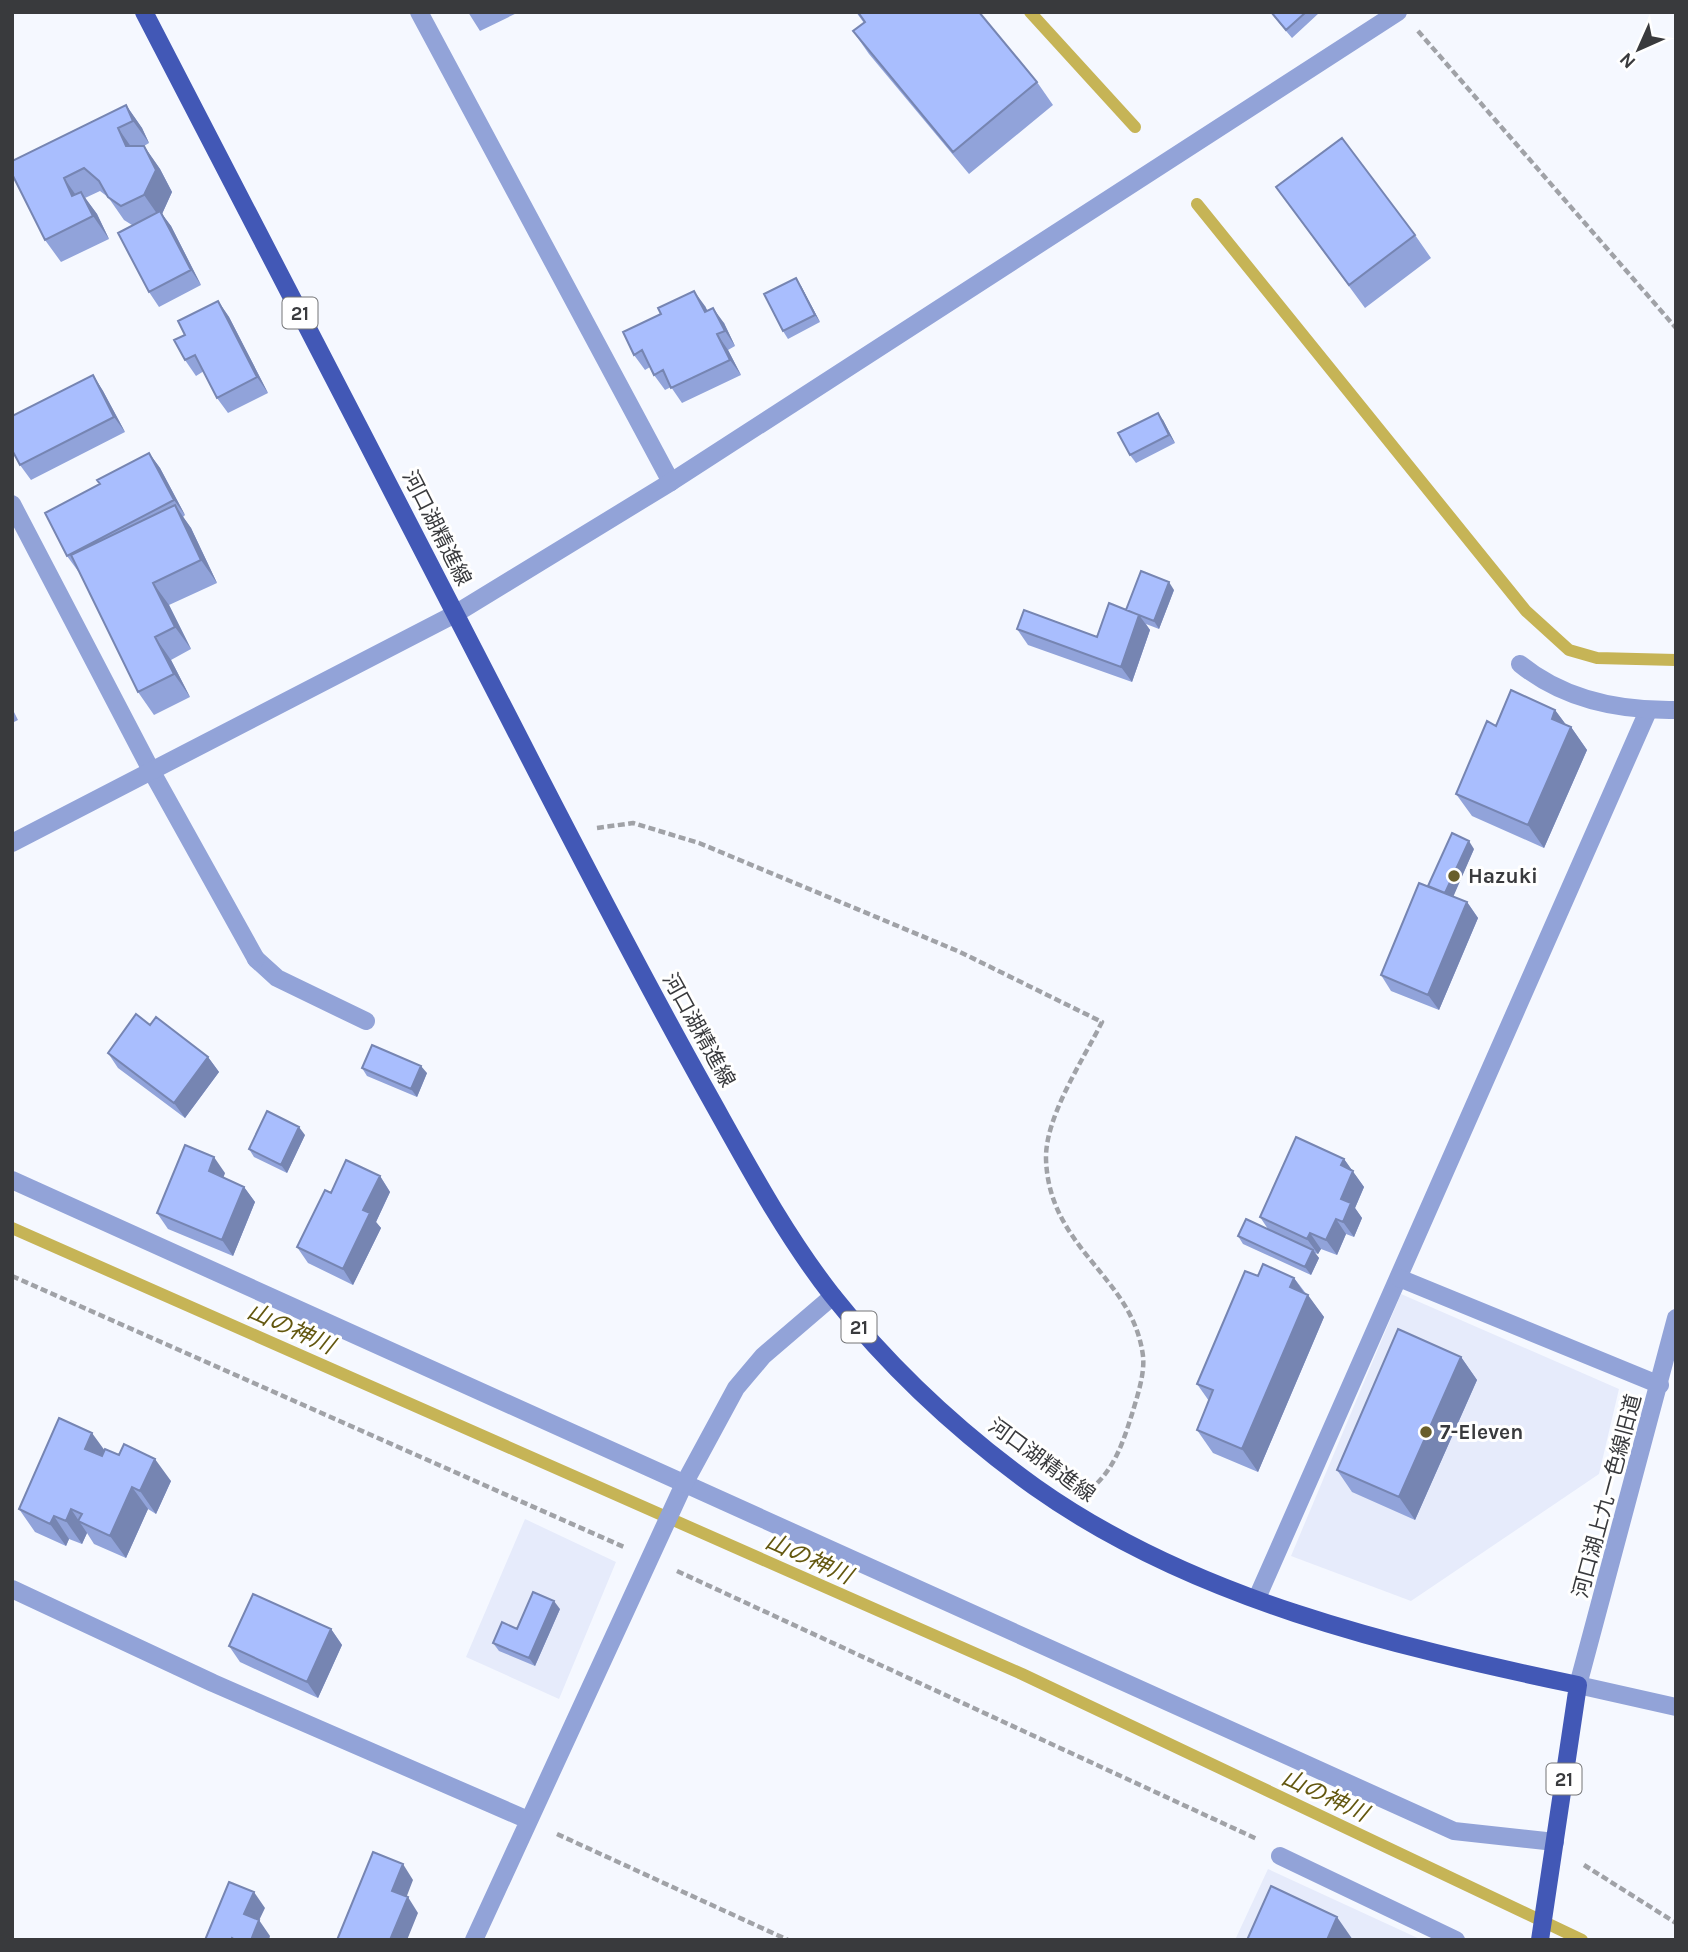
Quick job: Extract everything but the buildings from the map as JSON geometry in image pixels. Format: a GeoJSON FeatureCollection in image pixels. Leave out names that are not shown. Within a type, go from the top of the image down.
{"type":"FeatureCollection","features":[{"type":"Feature","properties":{"kind":"main road","name":"河口湖精進線"},"geometry":{"type":"LineString","coordinates":[[145,12],[650,989],[755,1179],[794,1243],[833,1296],[888,1360],[984,1448],[1068,1508],[1163,1560],[1257,1598],[1396,1643],[1486,1666],[1578,1685]]}},
{"type":"Feature","properties":{"kind":"main road","name":"21"},"geometry":{"type":"LineString","coordinates":[[1539,1940],[1578,1685]]}},
{"type":"Feature","properties":{"kind":"street"},"geometry":{"type":"LineString","coordinates":[[419,12],[671,482]]}},
{"type":"Feature","properties":{"kind":"street"},"geometry":{"type":"LineString","coordinates":[[12,843],[455,614],[671,482],[1398,12]]}},
{"type":"Feature","properties":{"kind":"street"},"geometry":{"type":"LineString","coordinates":[[12,504],[152,772],[256,959],[277,978],[366,1021]]}},
{"type":"Feature","properties":{"kind":"street"},"geometry":{"type":"LineString","coordinates":[[1520,664],[1542,682],[1574,696],[1647,711],[1676,710]]}},
{"type":"Feature","properties":{"kind":"street"},"geometry":{"type":"LineString","coordinates":[[1257,1598],[1647,711]]}},
{"type":"Feature","properties":{"kind":"street"},"geometry":{"type":"LineString","coordinates":[[12,1180],[680,1490],[1454,1831],[1555,1842]]}},
{"type":"Feature","properties":{"kind":"street"},"geometry":{"type":"LineString","coordinates":[[1399,1278],[1660,1385]]}},
{"type":"Feature","properties":{"kind":"street"},"geometry":{"type":"LineString","coordinates":[[474,1940],[680,1490],[736,1388],[762,1356],[833,1296]]}},
{"type":"Feature","properties":{"kind":"street","name":"河口湖上九一色線旧道"},"geometry":{"type":"LineString","coordinates":[[1578,1685],[1676,1318]]}},
{"type":"Feature","properties":{"kind":"street"},"geometry":{"type":"LineString","coordinates":[[12,1589],[214,1683],[528,1820]]}},
{"type":"Feature","properties":{"kind":"street"},"geometry":{"type":"LineString","coordinates":[[1578,1685],[1676,1707]]}},
{"type":"Feature","properties":{"kind":"street"},"geometry":{"type":"LineString","coordinates":[[1280,1856],[1456,1940]]}},
{"type":"Feature","properties":{"kind":"path"},"geometry":{"type":"LineString","coordinates":[[1416,28],[1676,328]]}},
{"type":"Feature","properties":{"kind":"path"},"geometry":{"type":"LineString","coordinates":[[568,832],[633,823],[699,843],[960,952],[1102,1022],[1054,1117],[1046,1157],[1051,1196],[1070,1236],[1130,1312],[1143,1359],[1136,1400],[1121,1450],[1099,1482],[1068,1508]]}},
{"type":"Feature","properties":{"kind":"path"},"geometry":{"type":"LineString","coordinates":[[528,1820],[788,1940]]}},
{"type":"Feature","properties":{"kind":"path"},"geometry":{"type":"LineString","coordinates":[[1584,1865],[1676,1923]]}},
{"type":"Feature","properties":{"kind":"shaded area"},"geometry":{"type":"Polygon","coordinates":[[[1401,1294],[1619,1389],[1599,1474],[1411,1601],[1291,1556],[1401,1294]]]}},
{"type":"Feature","properties":{"kind":"shaded area"},"geometry":{"type":"Polygon","coordinates":[[[525,1519],[616,1562],[559,1699],[466,1657],[525,1519]]]}},
{"type":"Feature","properties":{"kind":"shaded area"},"geometry":{"type":"Polygon","coordinates":[[[1268,1869],[1422,1940],[1235,1940],[1268,1869]]]}},
{"type":"Feature","properties":{"kind":"waterway"},"geometry":{"type":"LineString","coordinates":[[1030,12],[1135,127]]}},
{"type":"Feature","properties":{"kind":"waterway"},"geometry":{"type":"LineString","coordinates":[[1197,204],[1526,611],[1569,650],[1597,658],[1676,660]]}},
{"type":"Feature","properties":{"kind":"waterway","name":"山の神川"},"geometry":{"type":"LineString","coordinates":[[12,1228],[1022,1674],[1582,1940]]}},
{"type":"Feature","properties":{"kind":"place","name":"Hazuki"},"geometry":{"type":"Point","coordinates":[1454,876]}},
{"type":"Feature","properties":{"kind":"place","name":"7-Eleven"},"geometry":{"type":"Point","coordinates":[1426,1432]}}]}
